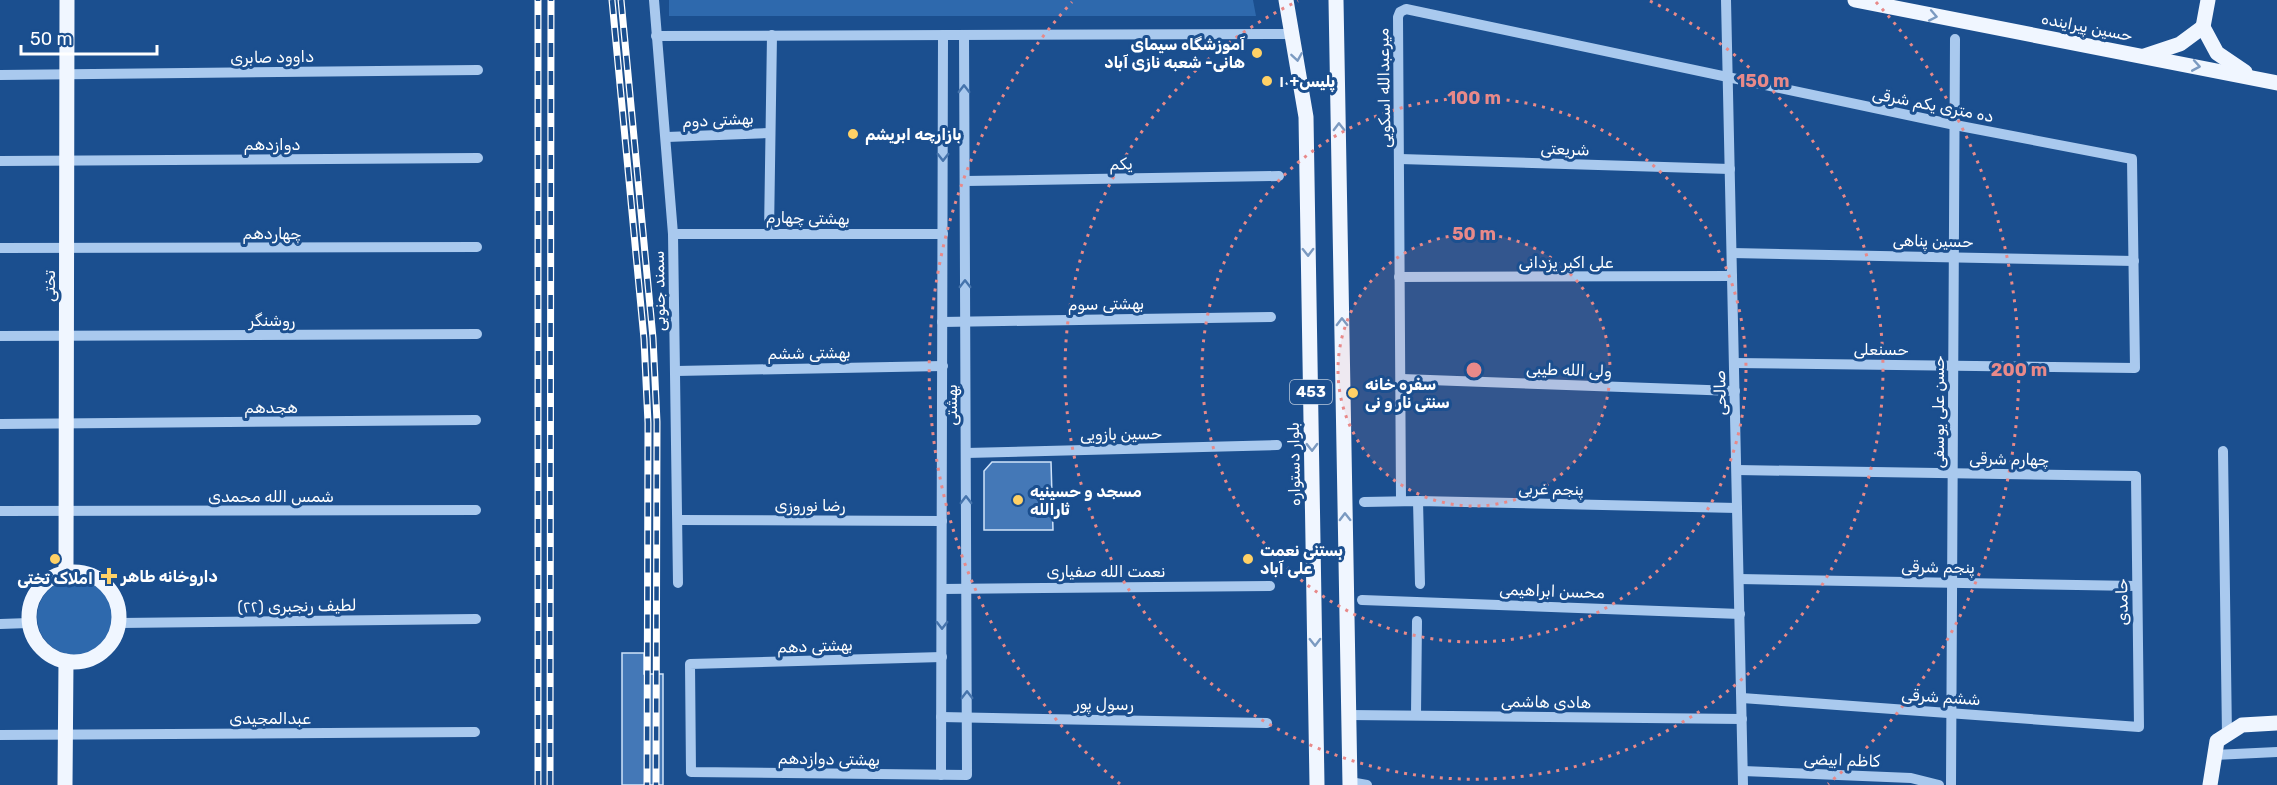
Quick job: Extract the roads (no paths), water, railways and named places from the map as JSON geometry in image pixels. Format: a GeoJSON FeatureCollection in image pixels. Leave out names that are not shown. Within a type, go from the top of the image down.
{"type":"FeatureCollection","features":[{"type":"Feature","properties":{"kind":"main road","name":"تختی"},"geometry":{"type":"LineString","coordinates":[[66,572],[67,0]]}},
{"type":"Feature","properties":{"kind":"main road","name":"بلوار دستواره"},"geometry":{"type":"LineString","coordinates":[[1286,0],[1294,34],[1306,117],[1317,784]]}},
{"type":"Feature","properties":{"kind":"main road","name":"453"},"geometry":{"type":"LineString","coordinates":[[1336,0],[1350,784]]}},
{"type":"Feature","properties":{"kind":"main road","name":"حسین پیراینده"},"geometry":{"type":"LineString","coordinates":[[1855,0],[2277,82]]}},
{"type":"Feature","properties":{"kind":"main road"},"geometry":{"type":"LineString","coordinates":[[2208,0],[2203,27],[2217,53],[2249,75]]}},
{"type":"Feature","properties":{"kind":"main road"},"geometry":{"type":"LineString","coordinates":[[2143,57],[2180,44],[2203,27]]}},
{"type":"Feature","properties":{"kind":"main road"},"geometry":{"type":"LineString","coordinates":[[66,572],[87,574],[105,584],[114,595],[119,609],[119,623],[115,637],[106,649],[87,660],[66,661],[52,657],[41,648],[33,637],[28,623],[28,609],[33,596],[47,580],[66,572]]}},
{"type":"Feature","properties":{"kind":"main road"},"geometry":{"type":"LineString","coordinates":[[65,785],[66,661]]}},
{"type":"Feature","properties":{"kind":"main road"},"geometry":{"type":"LineString","coordinates":[[2210,785],[2217,741],[2242,725],[2277,723]]}},
{"type":"Feature","properties":{"kind":"street","name":"سمند جنوبی"},"geometry":{"type":"LineString","coordinates":[[654,0],[667,137],[673,234],[678,583]]}},
{"type":"Feature","properties":{"kind":"street","name":"صالحی"},"geometry":{"type":"LineString","coordinates":[[1726,0],[1743,785]]}},
{"type":"Feature","properties":{"kind":"street","name":"میرعبدالله اسکویی"},"geometry":{"type":"LineString","coordinates":[[1401,500],[1398,17],[1400,12],[1406,9],[1728,78]]}},
{"type":"Feature","properties":{"kind":"street"},"geometry":{"type":"LineString","coordinates":[[656,36],[1294,34]]}},
{"type":"Feature","properties":{"kind":"street","name":"بهشتی دوم"},"geometry":{"type":"LineString","coordinates":[[769,232],[772,35]]}},
{"type":"Feature","properties":{"kind":"street"},"geometry":{"type":"LineString","coordinates":[[941,775],[943,35]]}},
{"type":"Feature","properties":{"kind":"street","name":"بهشتی"},"geometry":{"type":"LineString","coordinates":[[964,35],[968,775]]}},
{"type":"Feature","properties":{"kind":"street","name":"حسن علی یوسفی"},"geometry":{"type":"LineString","coordinates":[[1951,785],[1955,39]]}},
{"type":"Feature","properties":{"kind":"street","name":"داوود صابری"},"geometry":{"type":"LineString","coordinates":[[0,75],[478,70]]}},
{"type":"Feature","properties":{"kind":"street","name":"ده متری یکم شرقی"},"geometry":{"type":"LineString","coordinates":[[1728,78],[2132,159],[2134,261]]}},
{"type":"Feature","properties":{"kind":"street","name":"بهشتی دوم"},"geometry":{"type":"LineString","coordinates":[[667,137],[770,133]]}},
{"type":"Feature","properties":{"kind":"street","name":"دوازدهم"},"geometry":{"type":"LineString","coordinates":[[0,161],[478,158]]}},
{"type":"Feature","properties":{"kind":"street","name":"شریعتی"},"geometry":{"type":"LineString","coordinates":[[1400,159],[1730,169]]}},
{"type":"Feature","properties":{"kind":"street","name":"یکم"},"geometry":{"type":"LineString","coordinates":[[964,181],[1279,176]]}},
{"type":"Feature","properties":{"kind":"street","name":"بهشتی چهارم"},"geometry":{"type":"LineString","coordinates":[[673,234],[769,232],[943,234]]}},
{"type":"Feature","properties":{"kind":"street","name":"چهاردهم"},"geometry":{"type":"LineString","coordinates":[[0,248],[477,247]]}},
{"type":"Feature","properties":{"kind":"street","name":"حسین پناهی"},"geometry":{"type":"LineString","coordinates":[[1732,252],[2134,261]]}},
{"type":"Feature","properties":{"kind":"street","name":"حسنعلی"},"geometry":{"type":"LineString","coordinates":[[1734,363],[2135,368],[2134,261]]}},
{"type":"Feature","properties":{"kind":"street","name":"علی اکبر یزدانی"},"geometry":{"type":"LineString","coordinates":[[1400,277],[1732,276]]}},
{"type":"Feature","properties":{"kind":"street","name":"بهشتی سوم"},"geometry":{"type":"LineString","coordinates":[[942,322],[1271,317]]}},
{"type":"Feature","properties":{"kind":"street","name":"روشنگر"},"geometry":{"type":"LineString","coordinates":[[0,336],[477,334]]}},
{"type":"Feature","properties":{"kind":"street","name":"بهشتی ششم"},"geometry":{"type":"LineString","coordinates":[[676,370],[942,366]]}},
{"type":"Feature","properties":{"kind":"street","name":"ولی الله طیبی"},"geometry":{"type":"LineString","coordinates":[[1402,379],[1735,391]]}},
{"type":"Feature","properties":{"kind":"street","name":"هجدهم"},"geometry":{"type":"LineString","coordinates":[[0,424],[476,420]]}},
{"type":"Feature","properties":{"kind":"street","name":"حسین بازویی"},"geometry":{"type":"LineString","coordinates":[[966,453],[1277,445]]}},
{"type":"Feature","properties":{"kind":"street"},"geometry":{"type":"LineString","coordinates":[[2223,451],[2227,736]]}},
{"type":"Feature","properties":{"kind":"street","name":"چهارم شرقی"},"geometry":{"type":"LineString","coordinates":[[1737,470],[2136,476]]}},
{"type":"Feature","properties":{"kind":"street","name":"حامدی"},"geometry":{"type":"LineString","coordinates":[[2136,476],[2139,727]]}},
{"type":"Feature","properties":{"kind":"street","name":"پنجم غربی"},"geometry":{"type":"LineString","coordinates":[[1364,502],[1401,500],[1737,508]]}},
{"type":"Feature","properties":{"kind":"street"},"geometry":{"type":"LineString","coordinates":[[1418,501],[1420,584]]}},
{"type":"Feature","properties":{"kind":"street","name":"شمس الله محمدی"},"geometry":{"type":"LineString","coordinates":[[0,511],[476,510]]}},
{"type":"Feature","properties":{"kind":"street","name":"رضا نوروزی"},"geometry":{"type":"LineString","coordinates":[[678,520],[942,521]]}},
{"type":"Feature","properties":{"kind":"street","name":"پنجم شرقی"},"geometry":{"type":"LineString","coordinates":[[1739,579],[2137,586]]}},
{"type":"Feature","properties":{"kind":"street","name":"نعمت الله صفیاری"},"geometry":{"type":"LineString","coordinates":[[942,589],[1270,586]]}},
{"type":"Feature","properties":{"kind":"street","name":"محسن ابراهیمی"},"geometry":{"type":"LineString","coordinates":[[1362,600],[1740,614]]}},
{"type":"Feature","properties":{"kind":"street","name":"لطیف رنجبری (۲۲)"},"geometry":{"type":"LineString","coordinates":[[119,623],[476,620]]}},
{"type":"Feature","properties":{"kind":"street"},"geometry":{"type":"LineString","coordinates":[[1416,716],[1417,621]]}},
{"type":"Feature","properties":{"kind":"street"},"geometry":{"type":"LineString","coordinates":[[0,624],[28,623]]}},
{"type":"Feature","properties":{"kind":"street","name":"بهشتی دهم"},"geometry":{"type":"LineString","coordinates":[[691,772],[690,664],[942,657]]}},
{"type":"Feature","properties":{"kind":"street","name":"ششم شرقی"},"geometry":{"type":"LineString","coordinates":[[1742,698],[2139,727]]}},
{"type":"Feature","properties":{"kind":"street","name":"هادی هاشمی"},"geometry":{"type":"LineString","coordinates":[[1349,715],[1742,719]]}},
{"type":"Feature","properties":{"kind":"street","name":"رسول پور"},"geometry":{"type":"LineString","coordinates":[[941,717],[1267,723]]}},
{"type":"Feature","properties":{"kind":"street","name":"عبدالمجیدی"},"geometry":{"type":"LineString","coordinates":[[0,735],[475,732]]}},
{"type":"Feature","properties":{"kind":"street"},"geometry":{"type":"LineString","coordinates":[[2214,755],[2277,752]]}},
{"type":"Feature","properties":{"kind":"street","name":"کاظم ابیضی"},"geometry":{"type":"LineString","coordinates":[[1743,771],[1911,778],[1939,785]]}},
{"type":"Feature","properties":{"kind":"street","name":"بهشتی دوازدهم"},"geometry":{"type":"LineString","coordinates":[[691,772],[968,775]]}},
{"type":"Feature","properties":{"kind":"street"},"geometry":{"type":"LineString","coordinates":[[1350,784],[1367,785]]}},
{"type":"Feature","properties":{"kind":"railway"},"geometry":{"type":"LineString","coordinates":[[538,0],[538,785]]}},
{"type":"Feature","properties":{"kind":"railway"},"geometry":{"type":"LineString","coordinates":[[550,785],[551,0]]}},
{"type":"Feature","properties":{"kind":"railway"},"geometry":{"type":"LineString","coordinates":[[612,0],[644,339],[648,423],[647,785]]}},
{"type":"Feature","properties":{"kind":"railway"},"geometry":{"type":"LineString","coordinates":[[621,0],[653,338],[657,422],[656,785]]}},
{"type":"Feature","properties":{"kind":"place","name":"آموزشگاه سیمای هانی- شعبه نازی آباد"},"geometry":{"type":"Point","coordinates":[1257,53]}},
{"type":"Feature","properties":{"kind":"place","name":"پلیس+۱۰"},"geometry":{"type":"Point","coordinates":[1267,81]}},
{"type":"Feature","properties":{"kind":"place","name":"بازارچه ابریشم"},"geometry":{"type":"Point","coordinates":[853,134]}},
{"type":"Feature","properties":{"kind":"place","name":"سفره خانه سنتی نار و نی"},"geometry":{"type":"Point","coordinates":[1353,393]}},
{"type":"Feature","properties":{"kind":"place","name":"مسجد و حسینیه ثارالله"},"geometry":{"type":"Point","coordinates":[1018,500]}},
{"type":"Feature","properties":{"kind":"place","name":"املاک تختی"},"geometry":{"type":"Point","coordinates":[55,559]}},
{"type":"Feature","properties":{"kind":"place","name":"بستنی نعمت علی آباد"},"geometry":{"type":"Point","coordinates":[1248,559]}},
{"type":"Feature","properties":{"kind":"place","name":"داروخانه طاهر"},"geometry":{"type":"Point","coordinates":[109,576]}}]}
